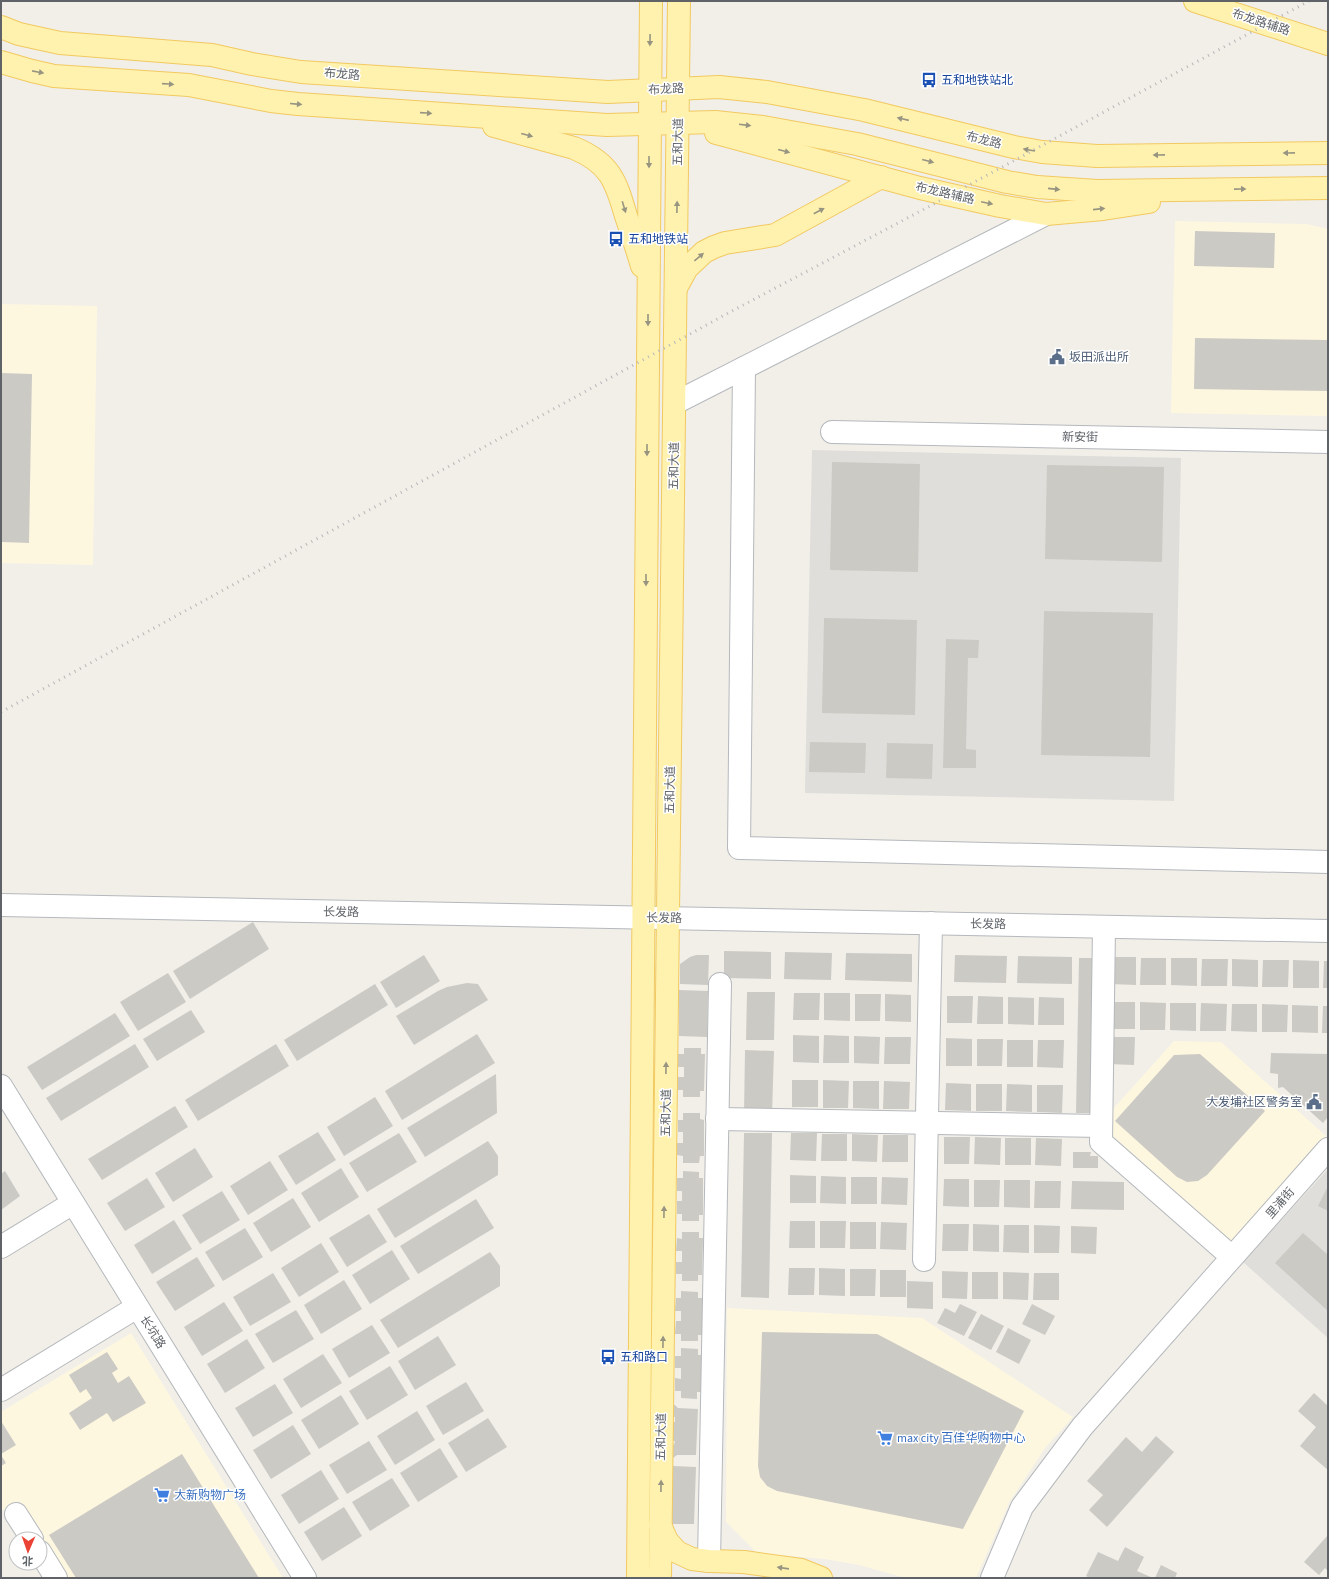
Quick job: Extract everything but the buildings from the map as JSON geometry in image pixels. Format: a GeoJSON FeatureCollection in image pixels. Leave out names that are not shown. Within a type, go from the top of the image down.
{"type":"FeatureCollection","features":[{"type":"Feature","properties":{"kind":"main road","name":"五和大道"},"geometry":{"type":"LineString","coordinates":[[638,1578],[651,1]]}},
{"type":"Feature","properties":{"kind":"main road","name":"五和大道"},"geometry":{"type":"LineString","coordinates":[[660,1578],[680,1]]}},
{"type":"Feature","properties":{"kind":"main road","name":"布龙路辅路"},"geometry":{"type":"LineString","coordinates":[[1195,1],[1328,44]]}},
{"type":"Feature","properties":{"kind":"main road","name":"布龙路"},"geometry":{"type":"LineString","coordinates":[[1,27],[20,34],[60,43],[205,54],[301,72],[608,92],[719,87],[816,100],[912,121],[1007,146],[1070,155],[1097,156],[1328,153]]}},
{"type":"Feature","properties":{"kind":"main road"},"geometry":{"type":"LineString","coordinates":[[1,62],[54,76],[189,86],[272,101],[607,124],[715,122],[810,134],[895,153],[978,175],[1037,187],[1096,191],[1328,188]]}},
{"type":"Feature","properties":{"kind":"main road"},"geometry":{"type":"LineString","coordinates":[[449,114],[574,148],[596,159],[605,167],[618,189],[648,286]]}},
{"type":"Feature","properties":{"kind":"main road","name":"布龙路辅路"},"geometry":{"type":"LineString","coordinates":[[678,123],[960,198],[1046,214],[1103,209],[1146,203],[1216,189]]}},
{"type":"Feature","properties":{"kind":"main road"},"geometry":{"type":"LineString","coordinates":[[676,288],[687,268],[704,252],[725,243],[775,235],[881,177]]}},
{"type":"Feature","properties":{"kind":"main road"},"geometry":{"type":"LineString","coordinates":[[660,1525],[667,1541],[677,1552],[692,1559],[744,1562],[801,1570],[821,1578]]}},
{"type":"Feature","properties":{"kind":"street"},"geometry":{"type":"LineString","coordinates":[[675,404],[1046,214]]}},
{"type":"Feature","properties":{"kind":"street"},"geometry":{"type":"LineString","coordinates":[[744,368],[739,848],[1328,862]]}},
{"type":"Feature","properties":{"kind":"street","name":"新安街"},"geometry":{"type":"LineString","coordinates":[[832,432],[1328,442]]}},
{"type":"Feature","properties":{"kind":"street","name":"长发路"},"geometry":{"type":"LineString","coordinates":[[1,905],[1328,931]]}},
{"type":"Feature","properties":{"kind":"street"},"geometry":{"type":"LineString","coordinates":[[924,1260],[931,923]]}},
{"type":"Feature","properties":{"kind":"street"},"geometry":{"type":"LineString","coordinates":[[1104,927],[1101,1142],[1232,1257]]}},
{"type":"Feature","properties":{"kind":"street"},"geometry":{"type":"LineString","coordinates":[[709,1561],[720,984]]}},
{"type":"Feature","properties":{"kind":"street","name":"长坑路"},"geometry":{"type":"LineString","coordinates":[[1,1086],[305,1578]]}},
{"type":"Feature","properties":{"kind":"street"},"geometry":{"type":"LineString","coordinates":[[718,1119],[1101,1126]]}},
{"type":"Feature","properties":{"kind":"street","name":"里浦街"},"geometry":{"type":"LineString","coordinates":[[992,1578],[1022,1507],[1082,1427],[1328,1149]]}},
{"type":"Feature","properties":{"kind":"street"},"geometry":{"type":"LineString","coordinates":[[1,1247],[73,1203]]}},
{"type":"Feature","properties":{"kind":"street"},"geometry":{"type":"LineString","coordinates":[[1,1390],[137,1307]]}},
{"type":"Feature","properties":{"kind":"street"},"geometry":{"type":"LineString","coordinates":[[16,1514],[27,1531]]}},
{"type":"Feature","properties":{"kind":"street"},"geometry":{"type":"LineString","coordinates":[[48,1565],[56,1578]]}},
{"type":"Feature","properties":{"kind":"shaded area"},"geometry":{"type":"Polygon","coordinates":[[[1175,221],[1306,224],[1328,229],[1328,416],[1171,413],[1175,221]]]}},
{"type":"Feature","properties":{"kind":"shaded area"},"geometry":{"type":"Polygon","coordinates":[[[1,304],[97,306],[93,565],[1,563],[1,304]]]}},
{"type":"Feature","properties":{"kind":"shaded area"},"geometry":{"type":"Polygon","coordinates":[[[812,450],[1181,458],[1174,801],[805,793],[812,450]]]}},
{"type":"Feature","properties":{"kind":"shaded area"},"geometry":{"type":"Polygon","coordinates":[[[1174,1041],[1221,1042],[1326,1136],[1231,1241],[1112,1135],[1113,1109],[1174,1041]]]}},
{"type":"Feature","properties":{"kind":"shaded area"},"geometry":{"type":"Polygon","coordinates":[[[1328,1169],[1328,1338],[1243,1262],[1328,1169]]]}},
{"type":"Feature","properties":{"kind":"shaded area"},"geometry":{"type":"Polygon","coordinates":[[[727,1308],[922,1318],[1073,1417],[1045,1448],[1010,1501],[976,1578],[906,1578],[859,1565],[825,1559],[757,1553],[726,1522],[727,1308]]]}},
{"type":"Feature","properties":{"kind":"shaded area"},"geometry":{"type":"Polygon","coordinates":[[[131,1333],[283,1578],[67,1578],[48,1548],[48,1531],[38,1531],[19,1501],[1,1511],[1,1412],[131,1333]]]}},
{"type":"Feature","properties":{"kind":"railway"},"geometry":{"type":"LineString","coordinates":[[1,712],[732,311],[932,205],[1309,1]]}},
{"type":"Feature","properties":{"kind":"place","name":"五和地铁站北"},"geometry":{"type":"Point","coordinates":[929,80]}},
{"type":"Feature","properties":{"kind":"place","name":"五和地铁站"},"geometry":{"type":"Point","coordinates":[616,239]}},
{"type":"Feature","properties":{"kind":"place","name":"坂田派出所"},"geometry":{"type":"Point","coordinates":[1057,357]}},
{"type":"Feature","properties":{"kind":"place","name":"大发埔社区警务室"},"geometry":{"type":"Point","coordinates":[1314,1102]}},
{"type":"Feature","properties":{"kind":"place","name":"五和路口"},"geometry":{"type":"Point","coordinates":[608,1357]}},
{"type":"Feature","properties":{"kind":"place","name":"max city 百佳华购物中心"},"geometry":{"type":"Point","coordinates":[885,1438]}},
{"type":"Feature","properties":{"kind":"place","name":"大新购物广场"},"geometry":{"type":"Point","coordinates":[162,1495]}}]}
